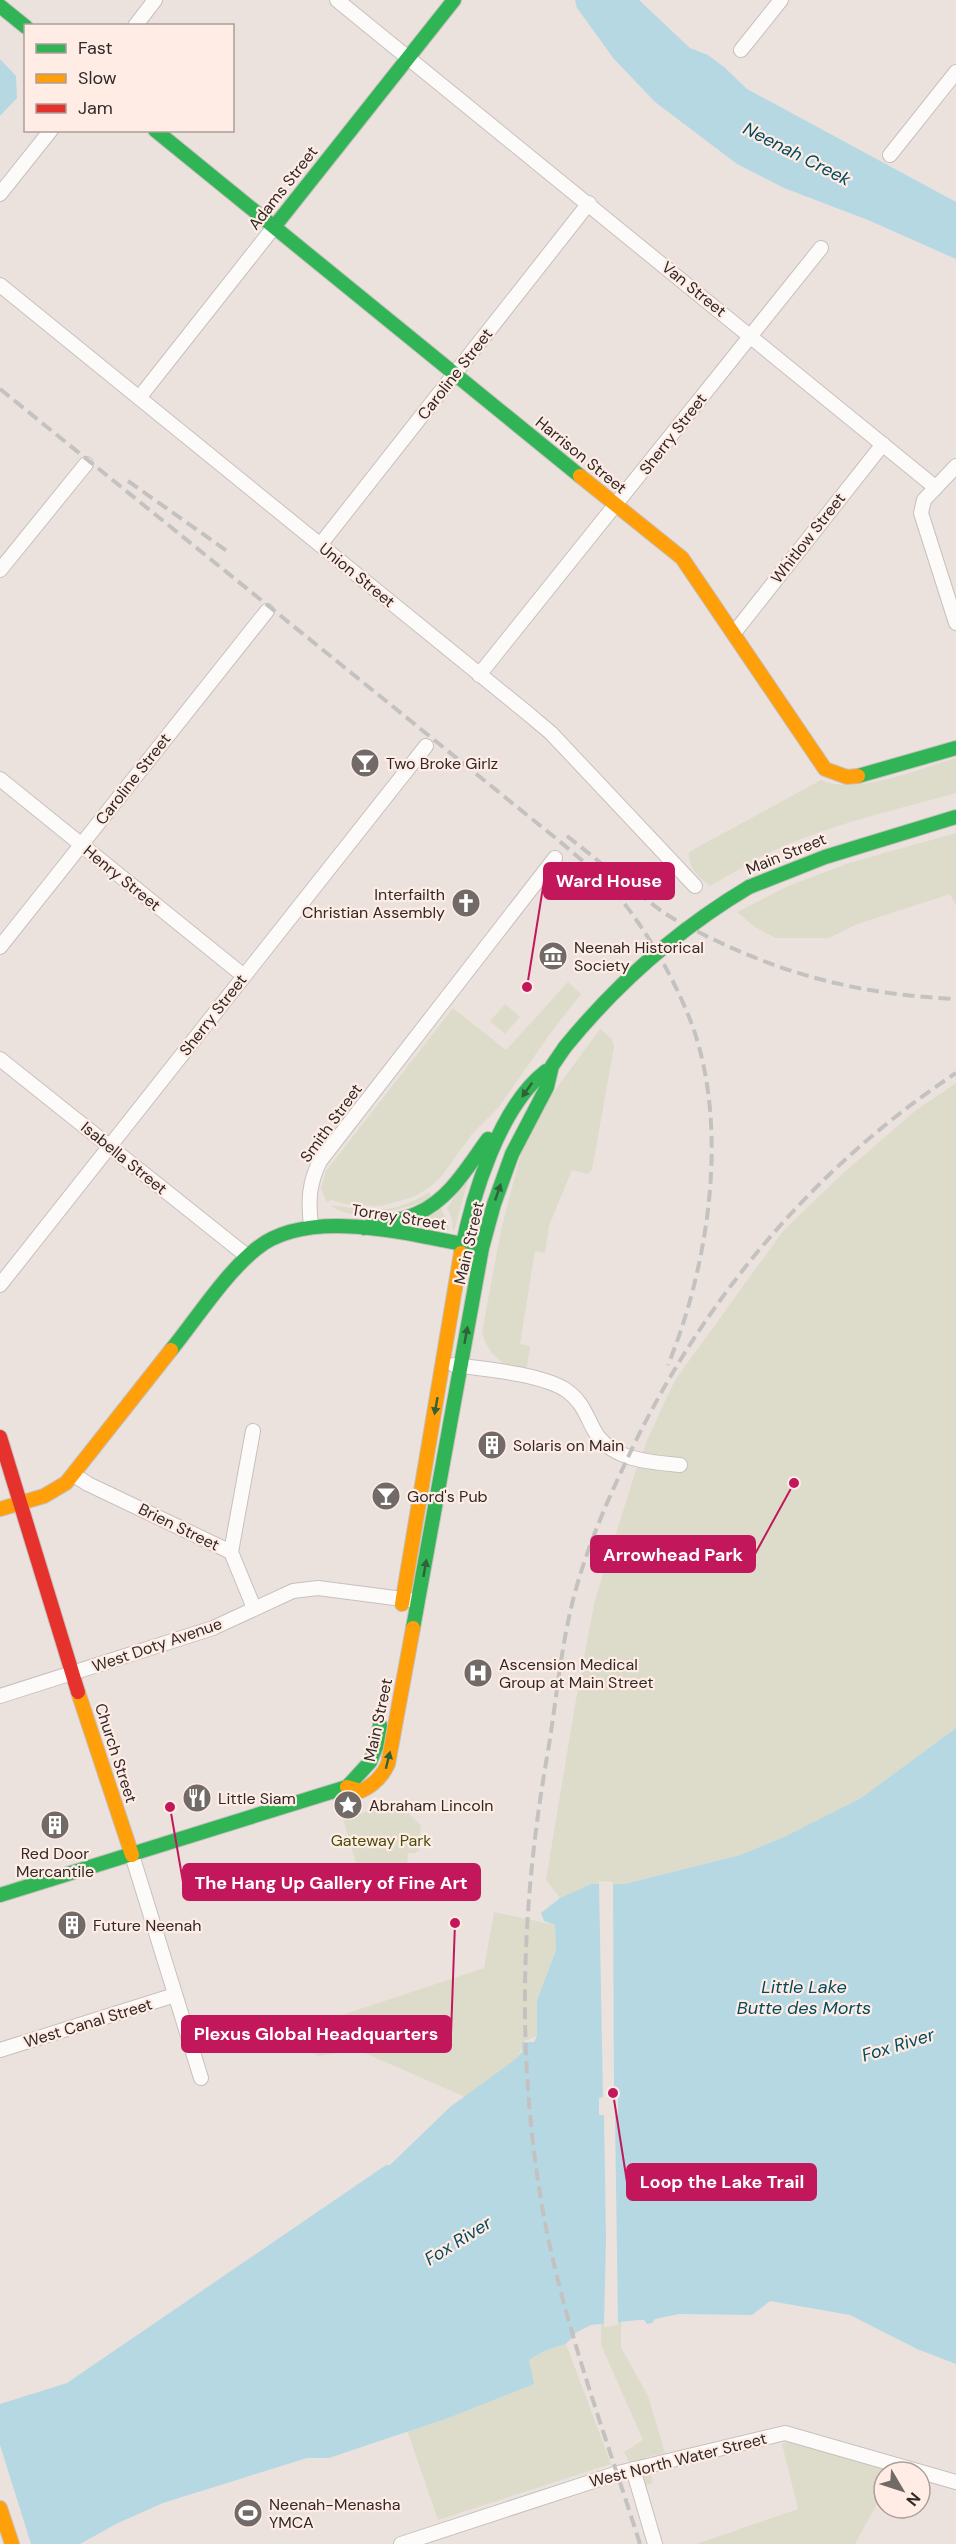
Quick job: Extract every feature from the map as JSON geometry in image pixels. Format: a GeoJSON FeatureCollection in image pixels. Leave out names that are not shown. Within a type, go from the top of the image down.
{"type":"FeatureCollection","features":[{"type":"Feature","properties":{"kind":"main road","name":"Adams Street"},"geometry":{"type":"LineString","coordinates":[[274,227],[454,0]]}},
{"type":"Feature","properties":{"kind":"main road"},"geometry":{"type":"LineString","coordinates":[[0,6],[24,25]]}},
{"type":"Feature","properties":{"kind":"main road","name":"Harrison Street"},"geometry":{"type":"LineString","coordinates":[[157,132],[682,558],[819,763],[834,774],[862,776],[956,748]]}},
{"type":"Feature","properties":{"kind":"main road","name":"Main Street"},"geometry":{"type":"LineString","coordinates":[[399,1620],[463,1244],[479,1184],[508,1119],[535,1078],[552,1066],[611,991],[644,959],[694,920],[750,887],[788,869],[828,854],[956,817]]}},
{"type":"Feature","properties":{"kind":"main road","name":"Main Street"},"geometry":{"type":"LineString","coordinates":[[383,1706],[373,1757],[366,1769],[354,1776],[347,1787],[361,1791],[368,1788],[381,1777],[388,1764],[482,1248],[509,1162],[526,1124],[547,1087],[552,1066]]}},
{"type":"Feature","properties":{"kind":"main road"},"geometry":{"type":"LineString","coordinates":[[364,1228],[417,1214],[441,1198],[489,1138],[508,1119]]}},
{"type":"Feature","properties":{"kind":"main road","name":"Torrey Street"},"geometry":{"type":"LineString","coordinates":[[311,1225],[333,1224],[364,1228],[482,1248]]}},
{"type":"Feature","properties":{"kind":"main road"},"geometry":{"type":"LineString","coordinates":[[0,1509],[53,1492],[74,1474],[248,1256],[279,1234],[311,1225]]}},
{"type":"Feature","properties":{"kind":"main road","name":"Church Street"},"geometry":{"type":"LineString","coordinates":[[0,1437],[132,1855]]}},
{"type":"Feature","properties":{"kind":"main road"},"geometry":{"type":"LineString","coordinates":[[0,1895],[347,1787]]}},
{"type":"Feature","properties":{"kind":"main road"},"geometry":{"type":"LineString","coordinates":[[0,2508],[12,2544]]}},
{"type":"Feature","properties":{"kind":"street"},"geometry":{"type":"LineString","coordinates":[[137,24],[155,0]]}},
{"type":"Feature","properties":{"kind":"street","name":"Van Street"},"geometry":{"type":"LineString","coordinates":[[338,0],[935,487]]}},
{"type":"Feature","properties":{"kind":"street"},"geometry":{"type":"LineString","coordinates":[[741,50],[781,0]]}},
{"type":"Feature","properties":{"kind":"street"},"geometry":{"type":"LineString","coordinates":[[891,155],[956,72]]}},
{"type":"Feature","properties":{"kind":"street"},"geometry":{"type":"LineString","coordinates":[[0,194],[49,132]]}},
{"type":"Feature","properties":{"kind":"street","name":"Caroline Street"},"geometry":{"type":"LineString","coordinates":[[320,545],[589,203]]}},
{"type":"Feature","properties":{"kind":"street","name":"Adams Street"},"geometry":{"type":"LineString","coordinates":[[139,398],[274,227]]}},
{"type":"Feature","properties":{"kind":"street","name":"Sherry Street"},"geometry":{"type":"LineString","coordinates":[[478,675],[821,248]]}},
{"type":"Feature","properties":{"kind":"street","name":"Union Street"},"geometry":{"type":"LineString","coordinates":[[0,285],[551,733],[695,886]]}},
{"type":"Feature","properties":{"kind":"street","name":"Whitlow Street"},"geometry":{"type":"LineString","coordinates":[[734,633],[883,444]]}},
{"type":"Feature","properties":{"kind":"street"},"geometry":{"type":"LineString","coordinates":[[0,570],[86,464]]}},
{"type":"Feature","properties":{"kind":"street"},"geometry":{"type":"LineString","coordinates":[[956,466],[924,500],[921,513],[956,623]]}},
{"type":"Feature","properties":{"kind":"street","name":"Caroline Street"},"geometry":{"type":"LineString","coordinates":[[0,947],[267,611]]}},
{"type":"Feature","properties":{"kind":"street","name":"Sherry Street"},"geometry":{"type":"LineString","coordinates":[[0,1285],[426,746]]}},
{"type":"Feature","properties":{"kind":"street","name":"Henry Street"},"geometry":{"type":"LineString","coordinates":[[0,779],[244,976]]}},
{"type":"Feature","properties":{"kind":"street","name":"Smith Street"},"geometry":{"type":"LineString","coordinates":[[311,1225],[308,1197],[314,1173],[320,1161],[555,858]]}},
{"type":"Feature","properties":{"kind":"street","name":"Isabella Street"},"geometry":{"type":"LineString","coordinates":[[0,1059],[248,1256]]}},
{"type":"Feature","properties":{"kind":"street"},"geometry":{"type":"LineString","coordinates":[[443,1364],[551,1382],[566,1390],[579,1401],[595,1431],[612,1447],[635,1460],[680,1465]]}},
{"type":"Feature","properties":{"kind":"street"},"geometry":{"type":"LineString","coordinates":[[231,1552],[253,1431]]}},
{"type":"Feature","properties":{"kind":"street","name":"Brien Street"},"geometry":{"type":"LineString","coordinates":[[74,1474],[88,1484],[231,1552],[254,1608]]}},
{"type":"Feature","properties":{"kind":"street","name":"West Doty Avenue"},"geometry":{"type":"LineString","coordinates":[[0,1696],[213,1629],[285,1593],[301,1589],[318,1588],[404,1598],[419,1602]]}},
{"type":"Feature","properties":{"kind":"street","name":"Church Street"},"geometry":{"type":"LineString","coordinates":[[132,1855],[201,2078]]}},
{"type":"Feature","properties":{"kind":"street","name":"West Canal Street"},"geometry":{"type":"LineString","coordinates":[[0,2050],[175,1995]]}},
{"type":"Feature","properties":{"kind":"street","name":"West North Water Street"},"geometry":{"type":"LineString","coordinates":[[401,2544],[520,2503],[633,2469],[790,2433],[956,2482]]}},
{"type":"Feature","properties":{"kind":"street"},"geometry":{"type":"LineString","coordinates":[[633,2469],[655,2544]]}},
{"type":"Feature","properties":{"kind":"green space"},"geometry":{"type":"Polygon","coordinates":[[[956,758],[956,793],[864,818],[797,841],[775,850],[710,886],[698,876],[690,863],[689,852],[821,780],[835,784],[870,783],[956,758]]]}},
{"type":"Feature","properties":{"kind":"green space"},"geometry":{"type":"Polygon","coordinates":[[[956,833],[956,905],[950,894],[855,925],[829,938],[776,938],[755,927],[737,912],[788,886],[849,863],[956,833]]]}},
{"type":"Feature","properties":{"kind":"green space"},"geometry":{"type":"Polygon","coordinates":[[[568,982],[581,994],[498,1108],[472,1134],[441,1177],[429,1188],[413,1197],[381,1206],[345,1204],[331,1200],[327,1203],[321,1188],[326,1171],[453,1008],[506,1050],[568,982]]]}},
{"type":"Feature","properties":{"kind":"green space"},"geometry":{"type":"Polygon","coordinates":[[[505,1004],[520,1017],[505,1034],[490,1021],[505,1004]]]}},
{"type":"Feature","properties":{"kind":"green space"},"geometry":{"type":"Polygon","coordinates":[[[600,1029],[612,1039],[614,1047],[592,1170],[587,1174],[572,1170],[549,1226],[545,1253],[535,1251],[520,1344],[530,1346],[527,1367],[519,1368],[498,1359],[488,1347],[482,1332],[501,1230],[521,1153],[553,1093],[600,1029]]]}},
{"type":"Feature","properties":{"kind":"green space"},"geometry":{"type":"Polygon","coordinates":[[[956,1083],[956,1728],[861,1798],[784,1837],[740,1855],[623,1884],[621,2347],[648,2396],[665,2453],[646,2457],[653,2483],[642,2487],[624,2452],[643,2440],[601,2345],[605,1885],[591,1884],[560,1898],[546,1880],[595,1600],[636,1470],[675,1380],[783,1231],[841,1175],[915,1111],[956,1083]]]}},
{"type":"Feature","properties":{"kind":"green space"},"geometry":{"type":"Polygon","coordinates":[[[470,1173],[453,1231],[452,1219],[447,1208],[470,1173]]]}},
{"type":"Feature","properties":{"kind":"green space"},"geometry":{"type":"Polygon","coordinates":[[[429,1192],[432,1197],[427,1201],[379,1214],[342,1212],[331,1206],[369,1210],[387,1209],[404,1205],[429,1192]]]}},
{"type":"Feature","properties":{"kind":"green space"},"geometry":{"type":"Polygon","coordinates":[[[440,1207],[449,1230],[411,1224],[440,1207]]]}},
{"type":"Feature","properties":{"kind":"green space","name":"Gateway Park"},"geometry":{"type":"Polygon","coordinates":[[[398,1802],[421,1826],[419,1850],[415,1853],[408,1853],[407,1869],[390,1871],[387,1885],[365,1893],[343,1819],[398,1802]]]}},
{"type":"Feature","properties":{"kind":"green space"},"geometry":{"type":"Polygon","coordinates":[[[494,1912],[555,1925],[556,1950],[537,2000],[537,2036],[523,2042],[509,2067],[465,2097],[358,2050],[319,2056],[275,2037],[484,1968],[494,1912]]]}},
{"type":"Feature","properties":{"kind":"green space"},"geometry":{"type":"Polygon","coordinates":[[[566,2344],[611,2464],[438,2520],[407,2430],[451,2417],[533,2384],[529,2360],[544,2351],[566,2344]]]}},
{"type":"Feature","properties":{"kind":"green space"},"geometry":{"type":"Polygon","coordinates":[[[788,2442],[872,2466],[872,2513],[855,2544],[696,2544],[798,2509],[782,2444],[788,2442]]]}},
{"type":"Feature","properties":{"kind":"water","name":"Neenah Creek"},"geometry":{"type":"Polygon","coordinates":[[[575,0],[639,0],[690,48],[708,55],[747,89],[956,202],[956,259],[868,220],[784,188],[737,164],[655,102],[614,59],[577,8],[575,0]]]}},
{"type":"Feature","properties":{"kind":"water"},"geometry":{"type":"Polygon","coordinates":[[[0,59],[16,76],[17,98],[0,116],[0,59]]]}},
{"type":"Feature","properties":{"kind":"water"},"geometry":{"type":"Polygon","coordinates":[[[956,1728],[956,2364],[917,2349],[850,2315],[770,2301],[752,2315],[679,2314],[655,2319],[652,2323],[647,2324],[644,2320],[639,2320],[591,2325],[577,2332],[566,2344],[544,2351],[529,2360],[534,2384],[451,2417],[329,2458],[307,2458],[163,2503],[118,2523],[80,2544],[0,2544],[0,2404],[67,2383],[386,2165],[390,2165],[450,2107],[513,2061],[522,2052],[522,2042],[534,2042],[537,2036],[537,2000],[556,1950],[555,1925],[544,1921],[541,1913],[560,1898],[591,1884],[624,1884],[740,1855],[784,1837],[861,1798],[956,1728]]]}},
{"type":"Feature","properties":{"kind":"pier"},"geometry":{"type":"Polygon","coordinates":[[[599,1881],[613,1882],[614,2097],[618,2098],[618,2115],[615,2115],[618,2325],[604,2327],[606,2238],[604,2115],[599,2115],[599,2098],[603,2097],[599,1881]]]}},
{"type":"Feature","properties":{"kind":"pier"},"geometry":{"type":"Polygon","coordinates":[[[0,2445],[31,2544],[0,2544],[0,2445]]]}},
{"type":"Feature","properties":{"kind":"railway"},"geometry":{"type":"LineString","coordinates":[[0,389],[568,849],[609,886],[643,930],[673,981],[691,1022],[703,1062],[710,1105],[712,1150],[710,1195],[704,1240],[682,1326],[668,1365]]}},
{"type":"Feature","properties":{"kind":"railway"},"geometry":{"type":"LineString","coordinates":[[128,481],[227,551]]}},
{"type":"Feature","properties":{"kind":"railway"},"geometry":{"type":"LineString","coordinates":[[567,836],[663,912],[698,932],[748,955],[834,983],[894,994],[956,999]]}},
{"type":"Feature","properties":{"kind":"railway"},"geometry":{"type":"LineString","coordinates":[[640,2544],[585,2376],[561,2292],[542,2206],[528,2092],[525,1979],[532,1865],[571,1609],[593,1537],[630,1453],[659,1396],[692,1342],[728,1290],[767,1240],[855,1150],[904,1110],[956,1073]]}},
{"type":"Feature","properties":{"kind":"traffic: fast"},"geometry":{"type":"LineString","coordinates":[[274,227],[454,0]]}},
{"type":"Feature","properties":{"kind":"traffic: fast"},"geometry":{"type":"LineString","coordinates":[[0,6],[24,25]]}},
{"type":"Feature","properties":{"kind":"traffic: fast"},"geometry":{"type":"LineString","coordinates":[[157,132],[580,476]]}},
{"type":"Feature","properties":{"kind":"traffic: fast"},"geometry":{"type":"LineString","coordinates":[[858,776],[956,748]]}},
{"type":"Feature","properties":{"kind":"traffic: fast"},"geometry":{"type":"LineString","coordinates":[[749,887],[825,857],[956,817]]}},
{"type":"Feature","properties":{"kind":"traffic: fast"},"geometry":{"type":"LineString","coordinates":[[565,1047],[606,1001],[650,959],[697,921],[749,887]]}},
{"type":"Feature","properties":{"kind":"traffic: fast"},"geometry":{"type":"LineString","coordinates":[[413,1628],[482,1248],[494,1204],[512,1154],[547,1087],[552,1066],[565,1047]]}},
{"type":"Feature","properties":{"kind":"traffic: fast"},"geometry":{"type":"LineString","coordinates":[[461,1253],[480,1180],[501,1130],[529,1087],[546,1071]]}},
{"type":"Feature","properties":{"kind":"traffic: fast"},"geometry":{"type":"LineString","coordinates":[[364,1228],[405,1218],[429,1207],[458,1181],[488,1139]]}},
{"type":"Feature","properties":{"kind":"traffic: fast"},"geometry":{"type":"LineString","coordinates":[[171,1350],[211,1297],[244,1259],[278,1236],[305,1229],[333,1226],[364,1227],[478,1247]]}},
{"type":"Feature","properties":{"kind":"traffic: fast"},"geometry":{"type":"LineString","coordinates":[[347,1787],[370,1762],[376,1747],[380,1725]]}},
{"type":"Feature","properties":{"kind":"traffic: fast"},"geometry":{"type":"LineString","coordinates":[[0,1895],[347,1787]]}},
{"type":"Feature","properties":{"kind":"traffic: slow"},"geometry":{"type":"LineString","coordinates":[[580,476],[682,558],[825,769],[847,777],[858,776]]}},
{"type":"Feature","properties":{"kind":"traffic: slow"},"geometry":{"type":"LineString","coordinates":[[402,1604],[461,1253]]}},
{"type":"Feature","properties":{"kind":"traffic: slow"},"geometry":{"type":"LineString","coordinates":[[0,1509],[44,1496],[66,1483],[171,1350]]}},
{"type":"Feature","properties":{"kind":"traffic: slow"},"geometry":{"type":"LineString","coordinates":[[347,1787],[361,1791],[366,1789],[377,1780],[388,1764],[413,1628]]}},
{"type":"Feature","properties":{"kind":"traffic: slow"},"geometry":{"type":"LineString","coordinates":[[78,1692],[132,1855]]}},
{"type":"Feature","properties":{"kind":"traffic: slow"},"geometry":{"type":"LineString","coordinates":[[0,2508],[12,2544]]}},
{"type":"Feature","properties":{"kind":"traffic: jam"},"geometry":{"type":"LineString","coordinates":[[0,1437],[78,1692]]}},
{"type":"Feature","properties":{"kind":"place","name":"Two Broke Girlz"},"geometry":{"type":"Point","coordinates":[365,763]}},
{"type":"Feature","properties":{"kind":"place","name":"Interfailth Christian Assembly"},"geometry":{"type":"Point","coordinates":[466,903]}},
{"type":"Feature","properties":{"kind":"place","name":"Neenah Historical Society"},"geometry":{"type":"Point","coordinates":[553,956]}},
{"type":"Feature","properties":{"kind":"place","name":"Ward House"},"geometry":{"type":"Point","coordinates":[527,987]}},
{"type":"Feature","properties":{"kind":"place","name":"Solaris on Main"},"geometry":{"type":"Point","coordinates":[492,1445]}},
{"type":"Feature","properties":{"kind":"place","name":"Arrowhead Park"},"geometry":{"type":"Point","coordinates":[794,1483]}},
{"type":"Feature","properties":{"kind":"place","name":"Gord's Pub"},"geometry":{"type":"Point","coordinates":[386,1496]}},
{"type":"Feature","properties":{"kind":"place","name":"Ascension Medical Group at Main Street"},"geometry":{"type":"Point","coordinates":[478,1673]}},
{"type":"Feature","properties":{"kind":"place","name":"Little Siam"},"geometry":{"type":"Point","coordinates":[197,1798]}},
{"type":"Feature","properties":{"kind":"place","name":"Abraham Lincoln"},"geometry":{"type":"Point","coordinates":[348,1805]}},
{"type":"Feature","properties":{"kind":"place","name":"The Hang Up Gallery of Fine Art"},"geometry":{"type":"Point","coordinates":[170,1807]}},
{"type":"Feature","properties":{"kind":"place","name":"Red Door Mercantile"},"geometry":{"type":"Point","coordinates":[55,1825]}},
{"type":"Feature","properties":{"kind":"place","name":"Plexus Global Headquarters"},"geometry":{"type":"Point","coordinates":[455,1923]}},
{"type":"Feature","properties":{"kind":"place","name":"Future Neenah"},"geometry":{"type":"Point","coordinates":[72,1925]}},
{"type":"Feature","properties":{"kind":"place","name":"Loop the Lake Trail"},"geometry":{"type":"Point","coordinates":[613,2093]}},
{"type":"Feature","properties":{"kind":"place","name":"Neenah-Menasha YMCA"},"geometry":{"type":"Point","coordinates":[248,2513]}},
{"type":"Feature","properties":{"kind":"water label","name":"Little Lake Butte des Morts"},"geometry":{"type":"Point","coordinates":[804,1997]}},
{"type":"Feature","properties":{"kind":"water label","name":"Fox River"},"geometry":{"type":"Point","coordinates":[898,2045]}},
{"type":"Feature","properties":{"kind":"water label","name":"Fox River"},"geometry":{"type":"Point","coordinates":[458,2241]}}]}
